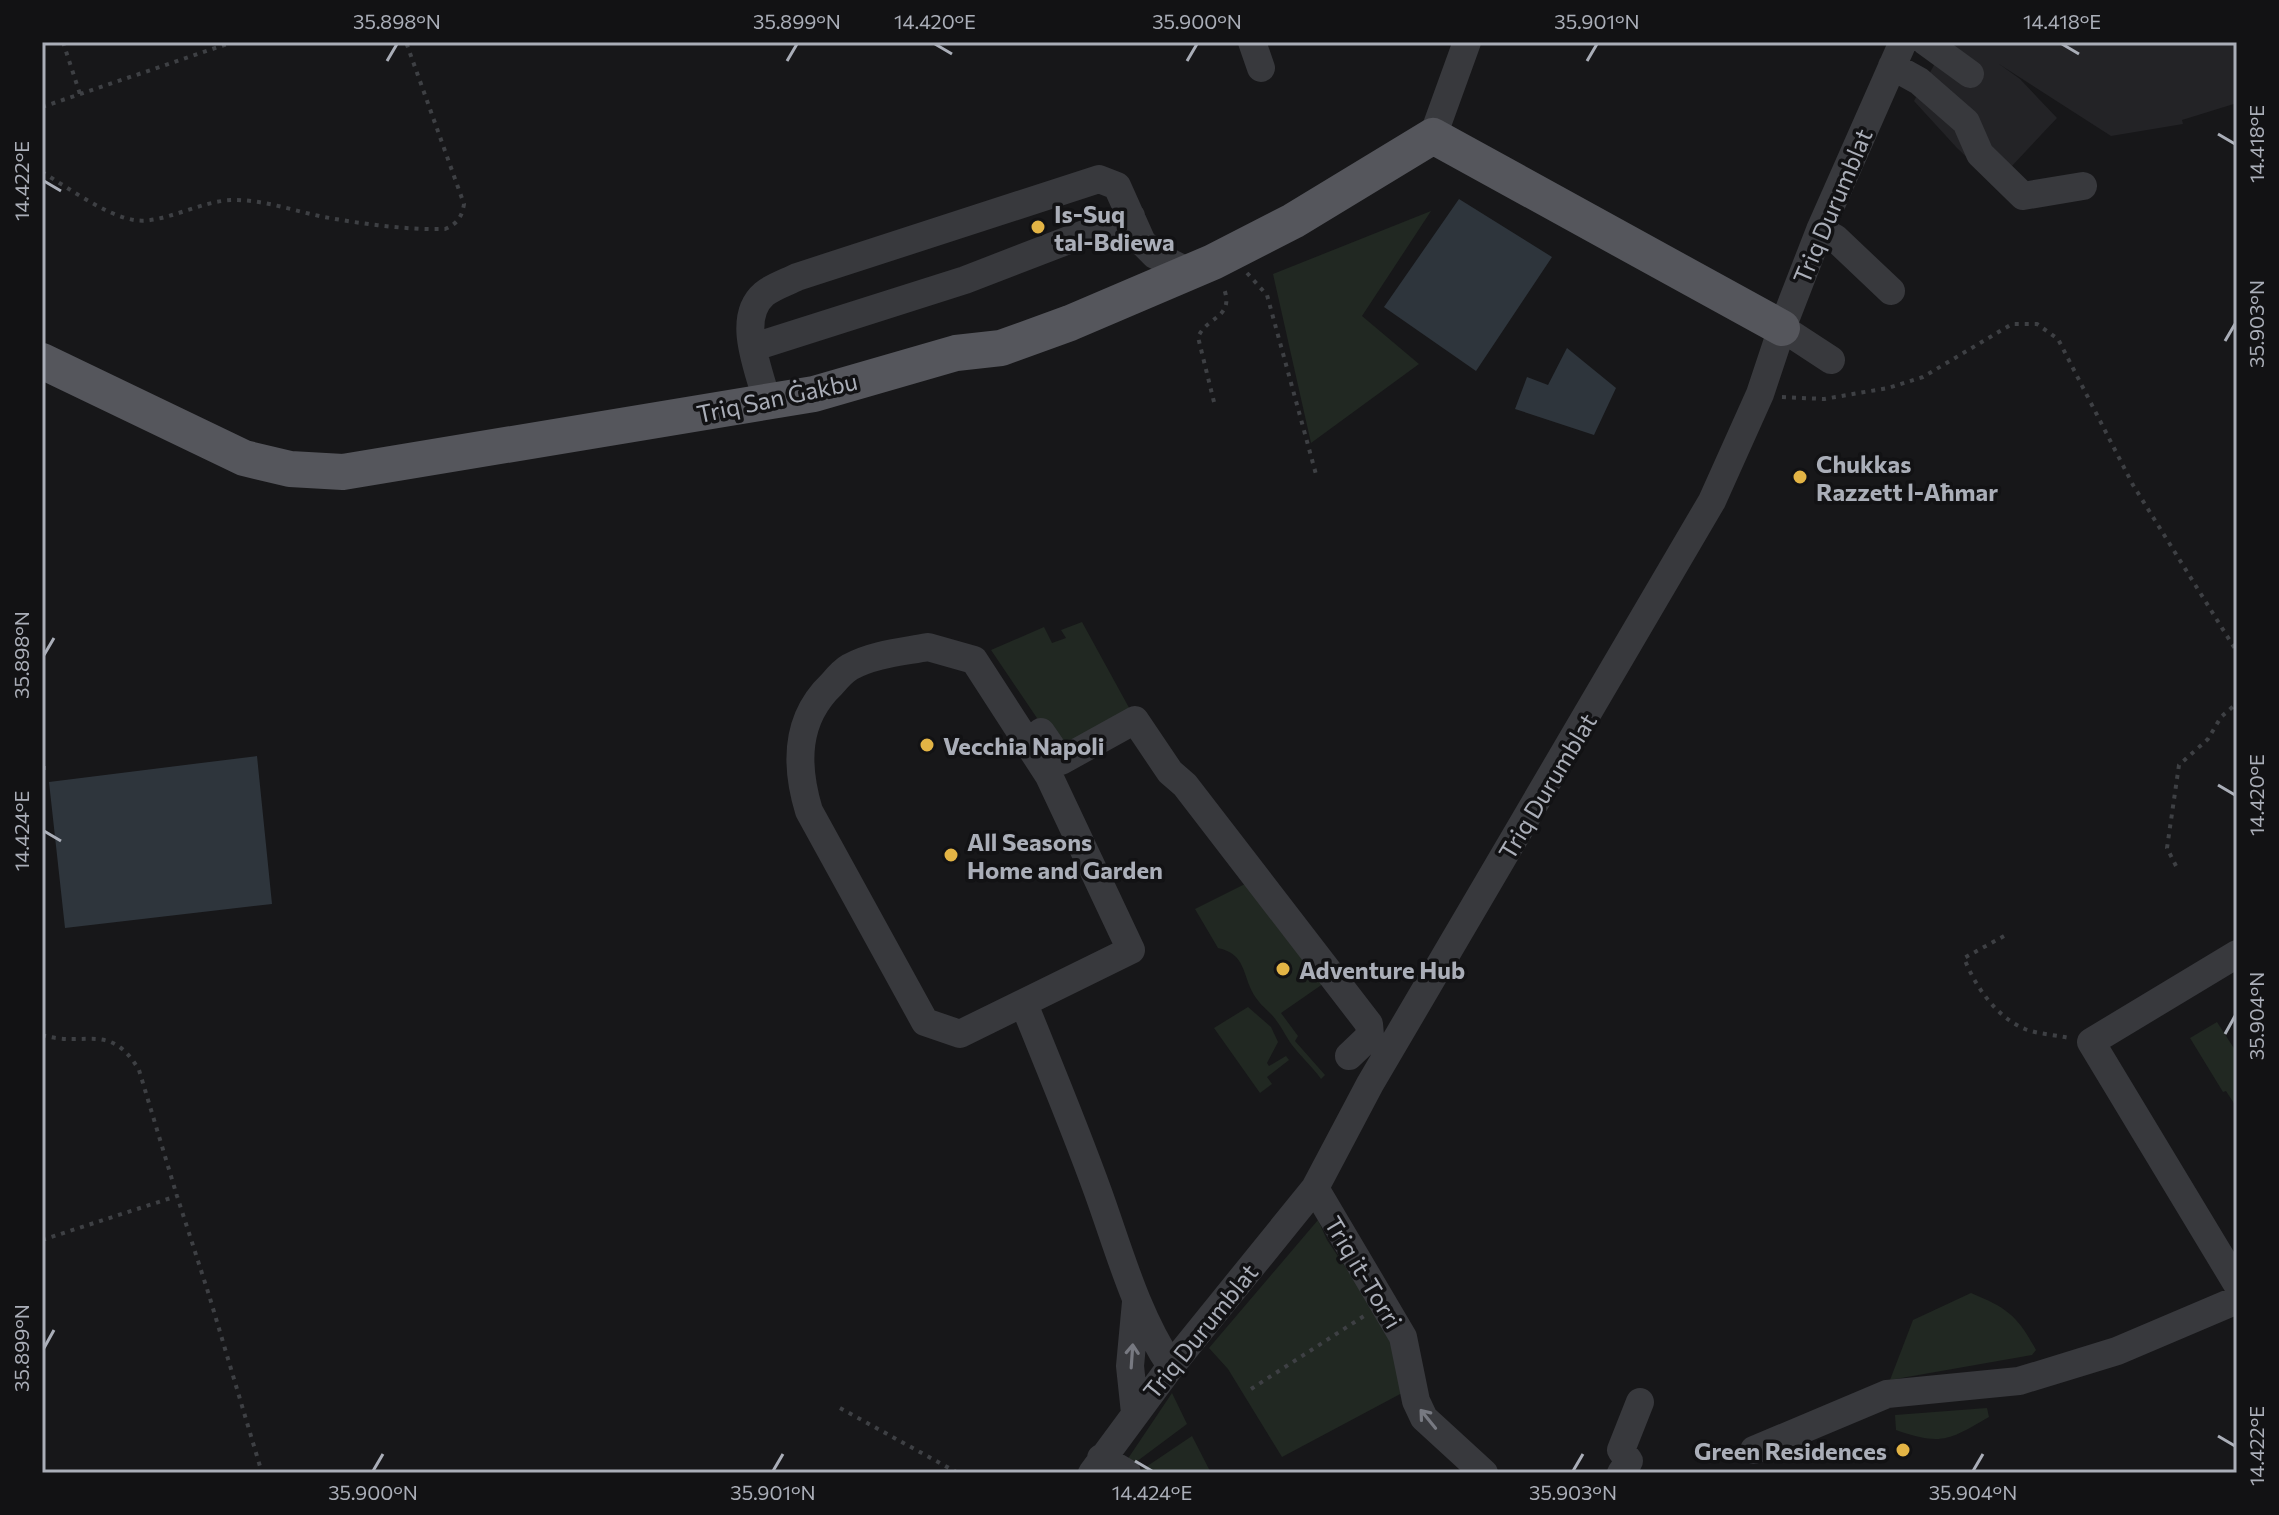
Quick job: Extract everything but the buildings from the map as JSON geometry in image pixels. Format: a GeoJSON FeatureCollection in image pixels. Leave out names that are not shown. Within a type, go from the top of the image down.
{"type":"FeatureCollection","features":[{"type":"Feature","properties":{"kind":"main road","name":"Triq San Ġakbu"},"geometry":{"type":"LineString","coordinates":[[42,361],[244,458],[290,469],[343,472],[814,394],[956,353],[1001,348],[1070,323],[1211,262],[1293,221],[1433,136]]}},
{"type":"Feature","properties":{"kind":"main road"},"geometry":{"type":"LineString","coordinates":[[1433,136],[1782,328]]}},
{"type":"Feature","properties":{"kind":"street"},"geometry":{"type":"LineString","coordinates":[[1433,136],[1467,42]]}},
{"type":"Feature","properties":{"kind":"street"},"geometry":{"type":"LineString","coordinates":[[1926,42],[1970,74]]}},
{"type":"Feature","properties":{"kind":"street"},"geometry":{"type":"LineString","coordinates":[[1898,54],[1919,81],[1966,122],[1980,154],[2023,196],[2083,186]]}},
{"type":"Feature","properties":{"kind":"street","name":"Triq Durumblat"},"geometry":{"type":"LineString","coordinates":[[1096,1466],[1171,1366],[1315,1188],[1370,1084],[1712,501],[1760,394],[1820,230],[1898,54]]}},
{"type":"Feature","properties":{"kind":"street"},"geometry":{"type":"LineString","coordinates":[[767,402],[750,332],[752,308],[765,292],[797,277],[1099,179],[1117,186],[1142,242],[1155,255],[1211,262]]}},
{"type":"Feature","properties":{"kind":"street"},"geometry":{"type":"LineString","coordinates":[[754,347],[965,280],[1131,216]]}},
{"type":"Feature","properties":{"kind":"street"},"geometry":{"type":"LineString","coordinates":[[1820,230],[1835,238],[1891,291]]}},
{"type":"Feature","properties":{"kind":"street"},"geometry":{"type":"LineString","coordinates":[[1782,328],[1831,360]]}},
{"type":"Feature","properties":{"kind":"street"},"geometry":{"type":"LineString","coordinates":[[928,647],[974,660],[1049,776],[1131,950],[1024,1004],[960,1034],[925,1022],[809,811],[800,782],[802,734],[818,697],[847,668],[882,655],[928,647]]}},
{"type":"Feature","properties":{"kind":"street"},"geometry":{"type":"LineString","coordinates":[[986,648],[1061,761],[1135,720],[1170,772],[1185,785],[1369,1024],[1370,1036],[1349,1056]]}},
{"type":"Feature","properties":{"kind":"street"},"geometry":{"type":"LineString","coordinates":[[2237,954],[2091,1042],[2237,1284]]}},
{"type":"Feature","properties":{"kind":"street"},"geometry":{"type":"LineString","coordinates":[[1024,1004],[1076,1132],[1137,1300],[1159,1348],[1171,1366]]}},
{"type":"Feature","properties":{"kind":"street","name":"Triq it-Torri"},"geometry":{"type":"LineString","coordinates":[[1315,1188],[1403,1337],[1416,1401],[1424,1418],[1484,1473]]}},
{"type":"Feature","properties":{"kind":"street"},"geometry":{"type":"LineString","coordinates":[[1135,1413],[1130,1366],[1137,1300]]}},
{"type":"Feature","properties":{"kind":"street"},"geometry":{"type":"LineString","coordinates":[[1762,1455],[1887,1394],[2019,1381],[2117,1351],[2237,1300]]}},
{"type":"Feature","properties":{"kind":"street"},"geometry":{"type":"LineString","coordinates":[[1621,1473],[1629,1461],[1621,1450],[1640,1402]]}},
{"type":"Feature","properties":{"kind":"street"},"geometry":{"type":"LineString","coordinates":[[1096,1466],[1127,1473]]}},
{"type":"Feature","properties":{"kind":"path"},"geometry":{"type":"LineString","coordinates":[[63,42],[80,94]]}},
{"type":"Feature","properties":{"kind":"path"},"geometry":{"type":"LineString","coordinates":[[42,107],[233,42]]}},
{"type":"Feature","properties":{"kind":"path"},"geometry":{"type":"LineString","coordinates":[[42,172],[102,206],[138,221],[218,201],[237,200],[324,217],[445,229],[455,225],[464,204],[406,42]]}},
{"type":"Feature","properties":{"kind":"path"},"geometry":{"type":"LineString","coordinates":[[1211,262],[1227,297],[1222,314],[1202,329],[1198,337],[1214,402]]}},
{"type":"Feature","properties":{"kind":"path"},"geometry":{"type":"LineString","coordinates":[[1211,262],[1267,295],[1317,478]]}},
{"type":"Feature","properties":{"kind":"path"},"geometry":{"type":"LineString","coordinates":[[1760,394],[1824,399],[1888,388],[1923,377],[2012,324],[2037,324],[2058,339],[2133,485],[2237,652]]}},
{"type":"Feature","properties":{"kind":"path"},"geometry":{"type":"LineString","coordinates":[[2176,866],[2167,848],[2179,765],[2208,739],[2221,717],[2237,703]]}},
{"type":"Feature","properties":{"kind":"path"},"geometry":{"type":"LineString","coordinates":[[42,768],[51,768]]}},
{"type":"Feature","properties":{"kind":"path"},"geometry":{"type":"LineString","coordinates":[[2004,936],[1964,958],[1972,979],[1998,1011],[2025,1029],[2091,1042]]}},
{"type":"Feature","properties":{"kind":"path"},"geometry":{"type":"LineString","coordinates":[[42,1035],[114,1041],[129,1053],[139,1070],[262,1473]]}},
{"type":"Feature","properties":{"kind":"path"},"geometry":{"type":"LineString","coordinates":[[42,1240],[177,1196]]}},
{"type":"Feature","properties":{"kind":"path"},"geometry":{"type":"LineString","coordinates":[[1251,1389],[1383,1304]]}},
{"type":"Feature","properties":{"kind":"path"},"geometry":{"type":"LineString","coordinates":[[840,1408],[958,1473]]}},
{"type":"Feature","properties":{"kind":"shaded area"},"geometry":{"type":"Polygon","coordinates":[[[1947,42],[2237,42],[2237,103],[2182,120],[2183,124],[2111,136],[1999,64],[2020,79],[2057,118],[1995,184],[1914,101],[1947,42]]]}},
{"type":"Feature","properties":{"kind":"shaded area"},"geometry":{"type":"Polygon","coordinates":[[[1459,199],[1552,257],[1476,371],[1384,307],[1459,199]]]}},
{"type":"Feature","properties":{"kind":"shaded area"},"geometry":{"type":"Polygon","coordinates":[[[1431,211],[1362,316],[1419,364],[1311,443],[1273,274],[1431,211]]]}},
{"type":"Feature","properties":{"kind":"shaded area"},"geometry":{"type":"Polygon","coordinates":[[[1567,348],[1616,388],[1594,435],[1515,409],[1527,377],[1548,385],[1567,348]]]}},
{"type":"Feature","properties":{"kind":"shaded area"},"geometry":{"type":"Polygon","coordinates":[[[1082,622],[1133,715],[1062,755],[991,650],[1044,627],[1052,643],[1066,638],[1061,630],[1082,622]]]}},
{"type":"Feature","properties":{"kind":"shaded area"},"geometry":{"type":"Polygon","coordinates":[[[257,756],[272,904],[65,928],[49,782],[257,756]]]}},
{"type":"Feature","properties":{"kind":"shaded area","name":"Adventure Hub"},"geometry":{"type":"Polygon","coordinates":[[[1255,879],[1330,979],[1281,1013],[1298,1036],[1295,1041],[1325,1075],[1321,1079],[1256,998],[1239,960],[1218,948],[1195,909],[1255,879]]]}},
{"type":"Feature","properties":{"kind":"shaded area"},"geometry":{"type":"Polygon","coordinates":[[[1248,1007],[1271,1027],[1278,1042],[1267,1063],[1269,1066],[1286,1056],[1289,1060],[1267,1077],[1272,1084],[1260,1093],[1214,1028],[1248,1007]]]}},
{"type":"Feature","properties":{"kind":"shaded area"},"geometry":{"type":"Polygon","coordinates":[[[2217,1022],[2237,1053],[2237,1108],[2226,1091],[2223,1092],[2190,1038],[2217,1022]]]}},
{"type":"Feature","properties":{"kind":"shaded area"},"geometry":{"type":"Polygon","coordinates":[[[1318,1220],[1327,1240],[1396,1342],[1404,1392],[1282,1457],[1228,1369],[1209,1348],[1318,1220]]]}},
{"type":"Feature","properties":{"kind":"shaded area"},"geometry":{"type":"Polygon","coordinates":[[[1971,1293],[1994,1303],[2017,1321],[2036,1350],[2032,1355],[1890,1380],[1913,1320],[1971,1293]]]}},
{"type":"Feature","properties":{"kind":"shaded area"},"geometry":{"type":"Polygon","coordinates":[[[1172,1393],[1187,1424],[1132,1465],[1127,1460],[1172,1393]]]}},
{"type":"Feature","properties":{"kind":"shaded area"},"geometry":{"type":"Polygon","coordinates":[[[1987,1408],[1989,1417],[1945,1438],[1924,1438],[1896,1430],[1895,1415],[1987,1408]]]}},
{"type":"Feature","properties":{"kind":"shaded area"},"geometry":{"type":"Polygon","coordinates":[[[1192,1436],[1211,1473],[1140,1471],[1192,1436]]]}},
{"type":"Feature","properties":{"kind":"place","name":"Is-Suq tal-Bdiewa"},"geometry":{"type":"Point","coordinates":[1038,227]}},
{"type":"Feature","properties":{"kind":"place","name":"Chukkas Razzett l-Aħmar"},"geometry":{"type":"Point","coordinates":[1800,477]}},
{"type":"Feature","properties":{"kind":"place","name":"Vecchia Napoli"},"geometry":{"type":"Point","coordinates":[927,745]}},
{"type":"Feature","properties":{"kind":"place","name":"All Seasons Home and Garden"},"geometry":{"type":"Point","coordinates":[951,855]}},
{"type":"Feature","properties":{"kind":"place","name":"Adventure Hub"},"geometry":{"type":"Point","coordinates":[1283,969]}},
{"type":"Feature","properties":{"kind":"place","name":"Green Residences"},"geometry":{"type":"Point","coordinates":[1903,1450]}}]}
